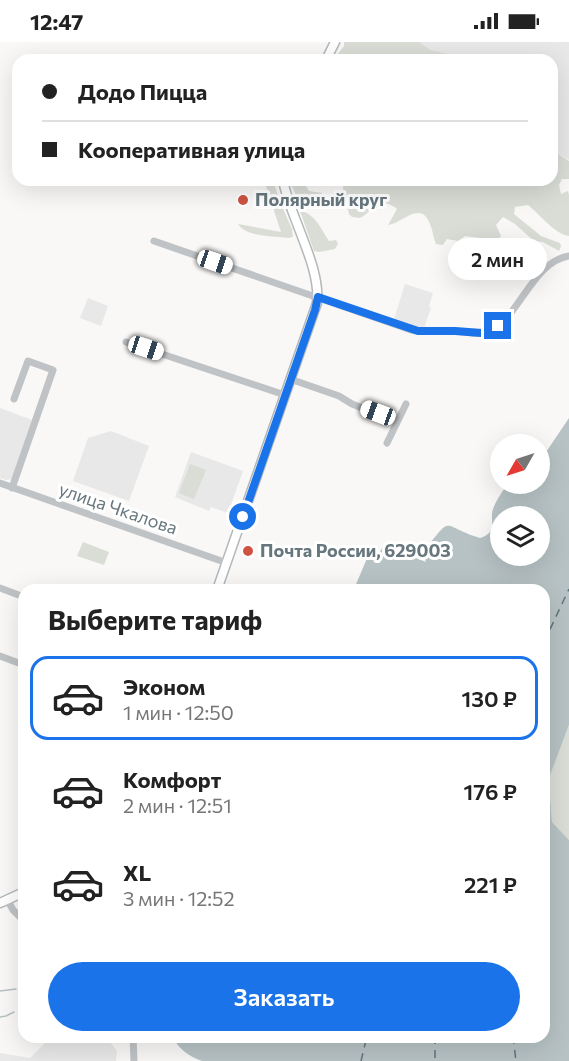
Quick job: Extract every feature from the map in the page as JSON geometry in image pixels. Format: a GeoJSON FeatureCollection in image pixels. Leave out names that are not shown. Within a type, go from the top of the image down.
{"type":"FeatureCollection","features":[{"type":"Feature","properties":{"kind":"main road"},"geometry":{"type":"LineString","coordinates":[[219,584],[318,297],[311,263],[285,186]]}},
{"type":"Feature","properties":{"kind":"main road"},"geometry":{"type":"LineString","coordinates":[[3,901],[18,895]]}},
{"type":"Feature","properties":{"kind":"street"},"geometry":{"type":"LineString","coordinates":[[154,241],[411,330],[424,332],[446,330],[477,334],[488,332],[508,315],[548,266],[560,258],[569,256]]}},
{"type":"Feature","properties":{"kind":"street"},"geometry":{"type":"LineString","coordinates":[[126,342],[285,395]]}},
{"type":"Feature","properties":{"kind":"street"},"geometry":{"type":"LineString","coordinates":[[12,488],[53,370],[28,361],[14,399]]}},
{"type":"Feature","properties":{"kind":"street"},"geometry":{"type":"LineString","coordinates":[[290,379],[339,396],[352,404],[396,421]]}},
{"type":"Feature","properties":{"kind":"street"},"geometry":{"type":"LineString","coordinates":[[387,443],[406,404]]}},
{"type":"Feature","properties":{"kind":"street","name":"улица Чкалова"},"geometry":{"type":"LineString","coordinates":[[0,483],[227,563]]}},
{"type":"Feature","properties":{"kind":"street"},"geometry":{"type":"LineString","coordinates":[[0,588],[18,595]]}},
{"type":"Feature","properties":{"kind":"street"},"geometry":{"type":"LineString","coordinates":[[0,656],[18,663]]}},
{"type":"Feature","properties":{"kind":"street"},"geometry":{"type":"LineString","coordinates":[[3,901],[18,914]]}},
{"type":"Feature","properties":{"kind":"street"},"geometry":{"type":"LineString","coordinates":[[133,1043],[134,1061]]}},
{"type":"Feature","properties":{"kind":"shaded area"},"geometry":{"type":"Polygon","coordinates":[[[344,42],[419,42],[430,50],[447,54],[338,54],[344,46],[344,42]]]}},
{"type":"Feature","properties":{"kind":"shaded area"},"geometry":{"type":"Polygon","coordinates":[[[407,42],[569,42],[569,160],[558,154],[558,54],[421,54],[407,42]]]}},
{"type":"Feature","properties":{"kind":"shaded area"},"geometry":{"type":"Polygon","coordinates":[[[558,154],[569,161],[569,179],[562,179],[559,185],[561,194],[568,191],[569,195],[569,236],[553,228],[528,205],[515,207],[514,214],[541,236],[560,243],[559,251],[543,242],[534,241],[515,224],[503,217],[496,225],[501,236],[496,242],[465,236],[458,241],[447,239],[443,245],[436,244],[430,224],[421,213],[410,215],[388,225],[397,209],[385,203],[376,206],[360,218],[352,217],[349,214],[343,186],[558,186],[558,154]]]}},
{"type":"Feature","properties":{"kind":"shaded area"},"geometry":{"type":"Polygon","coordinates":[[[266,186],[275,186],[293,237],[253,234],[238,224],[281,232],[266,186]]]}},
{"type":"Feature","properties":{"kind":"shaded area"},"geometry":{"type":"Polygon","coordinates":[[[306,186],[309,191],[322,193],[323,206],[321,208],[311,195],[306,201],[298,204],[294,199],[295,193],[292,187],[306,186]]]}},
{"type":"Feature","properties":{"kind":"shaded area"},"geometry":{"type":"Polygon","coordinates":[[[300,211],[314,218],[329,241],[336,240],[338,244],[335,249],[314,251],[300,211]]]}},
{"type":"Feature","properties":{"kind":"shaded area"},"geometry":{"type":"Polygon","coordinates":[[[405,284],[433,293],[424,328],[394,319],[405,284]]]}},
{"type":"Feature","properties":{"kind":"shaded area"},"geometry":{"type":"Polygon","coordinates":[[[88,298],[108,306],[101,326],[80,318],[88,298]]]}},
{"type":"Feature","properties":{"kind":"shaded area"},"geometry":{"type":"Polygon","coordinates":[[[0,408],[32,420],[12,479],[6,480],[0,478],[0,408]]]}},
{"type":"Feature","properties":{"kind":"shaded area"},"geometry":{"type":"Polygon","coordinates":[[[569,418],[569,725],[550,775],[550,584],[356,584],[368,556],[376,558],[384,545],[426,562],[424,551],[440,531],[448,526],[480,538],[490,530],[490,566],[550,566],[550,506],[494,506],[501,494],[550,494],[550,446],[569,418]]]}},
{"type":"Feature","properties":{"kind":"shaded area"},"geometry":{"type":"Polygon","coordinates":[[[111,431],[149,446],[129,501],[73,481],[88,438],[111,431]]]}},
{"type":"Feature","properties":{"kind":"shaded area"},"geometry":{"type":"Polygon","coordinates":[[[191,452],[243,471],[228,513],[211,507],[209,511],[175,497],[191,452]]]}},
{"type":"Feature","properties":{"kind":"shaded area"},"geometry":{"type":"Polygon","coordinates":[[[190,464],[206,470],[194,499],[179,493],[190,464]]]}},
{"type":"Feature","properties":{"kind":"shaded area"},"geometry":{"type":"Polygon","coordinates":[[[83,542],[109,552],[104,565],[77,556],[83,542]]]}},
{"type":"Feature","properties":{"kind":"shaded area"},"geometry":{"type":"Polygon","coordinates":[[[569,725],[569,840],[552,822],[550,774],[569,725]]]}},
{"type":"Feature","properties":{"kind":"shaded area"},"geometry":{"type":"Polygon","coordinates":[[[550,793],[552,822],[569,840],[569,1061],[202,1061],[181,1049],[177,1043],[550,1043],[550,793]]]}},
{"type":"Feature","properties":{"kind":"shaded area"},"geometry":{"type":"Polygon","coordinates":[[[45,1043],[111,1043],[117,1051],[116,1061],[0,1061],[0,1053],[30,1058],[45,1043]]]}},
{"type":"Feature","properties":{"kind":"waterway"},"geometry":{"type":"LineString","coordinates":[[0,991],[16,989]]}},
{"type":"Feature","properties":{"kind":"waterway"},"geometry":{"type":"LineString","coordinates":[[0,1017],[14,1012]]}},
{"type":"Feature","properties":{"kind":"ferry route"},"geometry":{"type":"LineString","coordinates":[[550,629],[569,589]]}},
{"type":"Feature","properties":{"kind":"ferry route"},"geometry":{"type":"LineString","coordinates":[[361,1061],[365,1043]]}},
{"type":"Feature","properties":{"kind":"ferry route"},"geometry":{"type":"LineString","coordinates":[[435,1043],[435,1061]]}},
{"type":"Feature","properties":{"kind":"ferry route"},"geometry":{"type":"LineString","coordinates":[[514,1043],[516,1061]]}},
{"type":"Feature","properties":{"kind":"place","name":"Полярный круг"},"geometry":{"type":"Point","coordinates":[243,200]}},
{"type":"Feature","properties":{"kind":"place","name":"Почта России, 629003"},"geometry":{"type":"Point","coordinates":[248,551]}},
{"type":"Feature","properties":{"kind":"route"},"geometry":{"type":"LineString","coordinates":[[243,517],[318,297],[424,332],[446,330],[477,334],[488,332],[498,326]]}}]}
